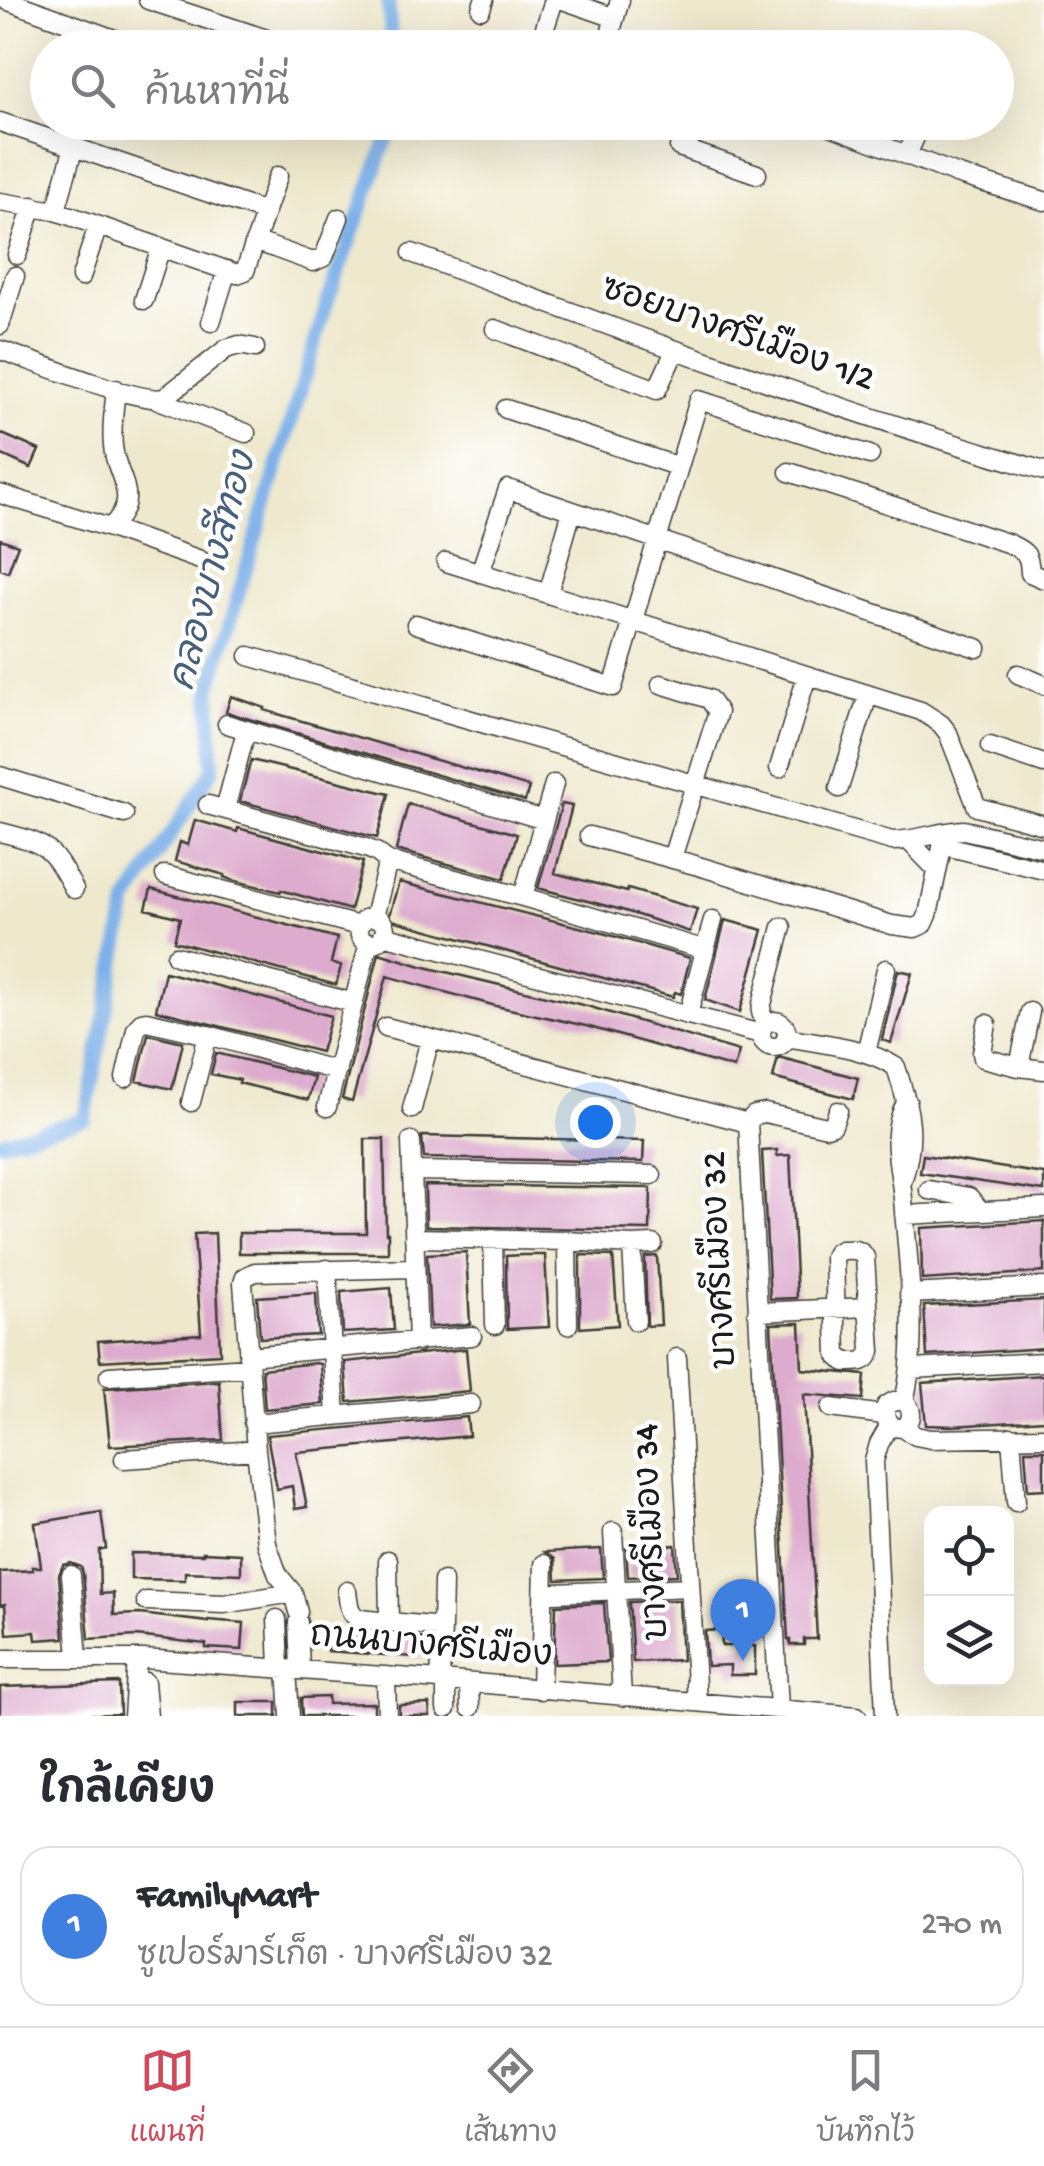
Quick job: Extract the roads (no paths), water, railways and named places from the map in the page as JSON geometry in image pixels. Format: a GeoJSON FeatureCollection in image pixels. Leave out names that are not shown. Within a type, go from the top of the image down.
{"type":"FeatureCollection","features":[{"type":"Feature","properties":{"kind":"street"},"geometry":{"type":"LineString","coordinates":[[6,0],[90,30]]}},
{"type":"Feature","properties":{"kind":"street"},"geometry":{"type":"LineString","coordinates":[[148,0],[239,30]]}},
{"type":"Feature","properties":{"kind":"street"},"geometry":{"type":"LineString","coordinates":[[544,30],[554,0]]}},
{"type":"Feature","properties":{"kind":"street"},"geometry":{"type":"LineString","coordinates":[[563,0],[618,9]]}},
{"type":"Feature","properties":{"kind":"street"},"geometry":{"type":"LineString","coordinates":[[0,122],[30,132]]}},
{"type":"Feature","properties":{"kind":"street"},"geometry":{"type":"LineString","coordinates":[[56,140],[265,212]]}},
{"type":"Feature","properties":{"kind":"street"},"geometry":{"type":"LineString","coordinates":[[681,140],[679,147],[757,174]]}},
{"type":"Feature","properties":{"kind":"street"},"geometry":{"type":"LineString","coordinates":[[867,140],[959,175],[1044,201]]}},
{"type":"Feature","properties":{"kind":"street"},"geometry":{"type":"LineString","coordinates":[[907,155],[914,140]]}},
{"type":"Feature","properties":{"kind":"street"},"geometry":{"type":"LineString","coordinates":[[56,211],[74,146]]}},
{"type":"Feature","properties":{"kind":"street"},"geometry":{"type":"LineString","coordinates":[[0,202],[56,211],[238,274],[245,271],[278,176]]}},
{"type":"Feature","properties":{"kind":"street"},"geometry":{"type":"LineString","coordinates":[[17,255],[32,206]]}},
{"type":"Feature","properties":{"kind":"street"},"geometry":{"type":"LineString","coordinates":[[256,241],[313,262],[324,257],[339,218]]}},
{"type":"Feature","properties":{"kind":"street"},"geometry":{"type":"LineString","coordinates":[[81,276],[98,226]]}},
{"type":"Feature","properties":{"kind":"street"},"geometry":{"type":"LineString","coordinates":[[144,300],[160,247]]}},
{"type":"Feature","properties":{"kind":"street","name":"ซอยบางศรีเมือง 1/2"},"geometry":{"type":"LineString","coordinates":[[412,253],[675,351],[910,431],[1044,471]]}},
{"type":"Feature","properties":{"kind":"street"},"geometry":{"type":"LineString","coordinates":[[211,322],[228,270]]}},
{"type":"Feature","properties":{"kind":"street"},"geometry":{"type":"LineString","coordinates":[[0,325],[15,276]]}},
{"type":"Feature","properties":{"kind":"street"},"geometry":{"type":"LineString","coordinates":[[495,329],[656,390],[675,351]]}},
{"type":"Feature","properties":{"kind":"street"},"geometry":{"type":"LineString","coordinates":[[156,400],[164,398],[226,349],[239,345],[255,348]]}},
{"type":"Feature","properties":{"kind":"street"},"geometry":{"type":"LineString","coordinates":[[0,350],[246,433]]}},
{"type":"Feature","properties":{"kind":"street"},"geometry":{"type":"LineString","coordinates":[[110,528],[121,516],[126,502],[126,482],[113,452],[116,389]]}},
{"type":"Feature","properties":{"kind":"street"},"geometry":{"type":"LineString","coordinates":[[416,624],[613,687],[699,400],[870,454]]}},
{"type":"Feature","properties":{"kind":"street"},"geometry":{"type":"LineString","coordinates":[[506,409],[679,466]]}},
{"type":"Feature","properties":{"kind":"street"},"geometry":{"type":"LineString","coordinates":[[789,472],[1010,544],[1029,557],[1030,573],[1044,579]]}},
{"type":"Feature","properties":{"kind":"street"},"geometry":{"type":"LineString","coordinates":[[480,573],[508,489],[977,648]]}},
{"type":"Feature","properties":{"kind":"street"},"geometry":{"type":"LineString","coordinates":[[0,494],[200,560]]}},
{"type":"Feature","properties":{"kind":"street"},"geometry":{"type":"LineString","coordinates":[[548,594],[572,511]]}},
{"type":"Feature","properties":{"kind":"street"},"geometry":{"type":"LineString","coordinates":[[446,562],[921,711],[948,733],[977,807],[1044,825]]}},
{"type":"Feature","properties":{"kind":"street"},"geometry":{"type":"LineString","coordinates":[[249,656],[876,836],[910,841],[950,840],[1044,870]]}},
{"type":"Feature","properties":{"kind":"street"},"geometry":{"type":"LineString","coordinates":[[1018,674],[1044,684]]}},
{"type":"Feature","properties":{"kind":"street"},"geometry":{"type":"LineString","coordinates":[[779,768],[807,676]]}},
{"type":"Feature","properties":{"kind":"street"},"geometry":{"type":"LineString","coordinates":[[661,684],[710,699],[718,712],[672,858]]}},
{"type":"Feature","properties":{"kind":"street"},"geometry":{"type":"LineString","coordinates":[[839,788],[868,695]]}},
{"type":"Feature","properties":{"kind":"street"},"geometry":{"type":"LineString","coordinates":[[226,724],[544,820]]}},
{"type":"Feature","properties":{"kind":"street"},"geometry":{"type":"LineString","coordinates":[[246,731],[216,807],[366,848],[388,861],[704,949]]}},
{"type":"Feature","properties":{"kind":"street"},"geometry":{"type":"LineString","coordinates":[[990,746],[1044,764]]}},
{"type":"Feature","properties":{"kind":"street"},"geometry":{"type":"LineString","coordinates":[[0,776],[124,814]]}},
{"type":"Feature","properties":{"kind":"street"},"geometry":{"type":"LineString","coordinates":[[523,897],[554,784]]}},
{"type":"Feature","properties":{"kind":"street"},"geometry":{"type":"LineString","coordinates":[[590,836],[892,925],[915,928],[924,924],[928,915],[937,870],[950,840],[964,830],[1044,848]]}},
{"type":"Feature","properties":{"kind":"street"},"geometry":{"type":"LineString","coordinates":[[0,832],[51,850],[74,889]]}},
{"type":"Feature","properties":{"kind":"street"},"geometry":{"type":"LineString","coordinates":[[910,841],[937,870]]}},
{"type":"Feature","properties":{"kind":"street"},"geometry":{"type":"LineString","coordinates":[[328,1107],[388,861]]}},
{"type":"Feature","properties":{"kind":"street"},"geometry":{"type":"LineString","coordinates":[[165,875],[688,1015],[763,1030]]}},
{"type":"Feature","properties":{"kind":"street"},"geometry":{"type":"LineString","coordinates":[[688,1015],[713,920]]}},
{"type":"Feature","properties":{"kind":"street"},"geometry":{"type":"LineString","coordinates":[[763,1030],[762,1004],[782,927]]}},
{"type":"Feature","properties":{"kind":"street"},"geometry":{"type":"LineString","coordinates":[[176,956],[354,1004]]}},
{"type":"Feature","properties":{"kind":"street"},"geometry":{"type":"LineString","coordinates":[[866,1053],[886,968]]}},
{"type":"Feature","properties":{"kind":"street"},"geometry":{"type":"LineString","coordinates":[[1020,1066],[1030,1012]]}},
{"type":"Feature","properties":{"kind":"street"},"geometry":{"type":"LineString","coordinates":[[125,1078],[136,1029],[141,1022],[153,1021],[337,1071]]}},
{"type":"Feature","properties":{"kind":"street"},"geometry":{"type":"LineString","coordinates":[[763,1030],[771,1022],[780,1023],[786,1037],[883,1058],[896,1067],[911,1117],[910,1158],[902,1182],[911,1369],[904,1402],[889,1403],[892,1423],[878,1444],[874,1461],[885,1716]]}},
{"type":"Feature","properties":{"kind":"street"},"geometry":{"type":"LineString","coordinates":[[987,1024],[983,1058],[1044,1070]]}},
{"type":"Feature","properties":{"kind":"street","name":"บางศรีเมือง 32"},"geometry":{"type":"LineString","coordinates":[[386,1028],[748,1122],[778,1710]]}},
{"type":"Feature","properties":{"kind":"street"},"geometry":{"type":"LineString","coordinates":[[191,1102],[208,1035]]}},
{"type":"Feature","properties":{"kind":"street"},"geometry":{"type":"LineString","coordinates":[[412,1109],[430,1039]]}},
{"type":"Feature","properties":{"kind":"street"},"geometry":{"type":"LineString","coordinates":[[748,1122],[754,1115],[765,1113],[827,1127],[833,1124],[838,1111]]}},
{"type":"Feature","properties":{"kind":"street"},"geometry":{"type":"LineString","coordinates":[[411,1141],[418,1342]]}},
{"type":"Feature","properties":{"kind":"street"},"geometry":{"type":"LineString","coordinates":[[412,1171],[652,1174]]}},
{"type":"Feature","properties":{"kind":"street"},"geometry":{"type":"LineString","coordinates":[[928,1190],[969,1197],[980,1210]]}},
{"type":"Feature","properties":{"kind":"street"},"geometry":{"type":"LineString","coordinates":[[904,1214],[1044,1208]]}},
{"type":"Feature","properties":{"kind":"street"},"geometry":{"type":"LineString","coordinates":[[414,1238],[653,1244]]}},
{"type":"Feature","properties":{"kind":"street"},"geometry":{"type":"LineString","coordinates":[[493,1239],[495,1325]]}},
{"type":"Feature","properties":{"kind":"street"},"geometry":{"type":"LineString","coordinates":[[567,1241],[568,1325]]}},
{"type":"Feature","properties":{"kind":"street"},"geometry":{"type":"LineString","coordinates":[[632,1245],[636,1321]]}},
{"type":"Feature","properties":{"kind":"street"},"geometry":{"type":"LineString","coordinates":[[841,1250],[858,1250],[866,1257],[871,1351],[864,1362],[845,1362],[837,1356],[834,1309],[834,1257],[841,1250]]}},
{"type":"Feature","properties":{"kind":"street"},"geometry":{"type":"LineString","coordinates":[[328,1268],[336,1416]]}},
{"type":"Feature","properties":{"kind":"street"},"geometry":{"type":"LineString","coordinates":[[290,1716],[286,1609],[267,1544],[243,1283],[249,1273],[415,1268]]}},
{"type":"Feature","properties":{"kind":"street"},"geometry":{"type":"LineString","coordinates":[[909,1294],[1044,1287]]}},
{"type":"Feature","properties":{"kind":"street"},"geometry":{"type":"LineString","coordinates":[[757,1312],[868,1307]]}},
{"type":"Feature","properties":{"kind":"street"},"geometry":{"type":"LineString","coordinates":[[109,1376],[472,1336]]}},
{"type":"Feature","properties":{"kind":"street","name":"บางศรีเมือง 34"},"geometry":{"type":"LineString","coordinates":[[677,1358],[696,1702]]}},
{"type":"Feature","properties":{"kind":"street"},"geometry":{"type":"LineString","coordinates":[[911,1369],[1044,1362]]}},
{"type":"Feature","properties":{"kind":"street"},"geometry":{"type":"LineString","coordinates":[[253,1423],[471,1404]]}},
{"type":"Feature","properties":{"kind":"street"},"geometry":{"type":"LineString","coordinates":[[830,1408],[892,1423],[931,1439],[1044,1437]]}},
{"type":"Feature","properties":{"kind":"street"},"geometry":{"type":"LineString","coordinates":[[1011,1437],[1016,1502]]}},
{"type":"Feature","properties":{"kind":"street"},"geometry":{"type":"LineString","coordinates":[[124,1459],[256,1450]]}},
{"type":"Feature","properties":{"kind":"street"},"geometry":{"type":"LineString","coordinates":[[613,1532],[622,1697]]}},
{"type":"Feature","properties":{"kind":"street"},"geometry":{"type":"LineString","coordinates":[[388,1560],[389,1622]]}},
{"type":"Feature","properties":{"kind":"street"},"geometry":{"type":"LineString","coordinates":[[540,1690],[544,1564]]}},
{"type":"Feature","properties":{"kind":"street"},"geometry":{"type":"LineString","coordinates":[[71,1574],[78,1658]]}},
{"type":"Feature","properties":{"kind":"street"},"geometry":{"type":"LineString","coordinates":[[443,1581],[446,1709]]}},
{"type":"Feature","properties":{"kind":"street"},"geometry":{"type":"LineString","coordinates":[[555,1593],[690,1587]]}},
{"type":"Feature","properties":{"kind":"street"},"geometry":{"type":"LineString","coordinates":[[347,1591],[352,1616],[359,1620],[442,1627]]}},
{"type":"Feature","properties":{"kind":"street"},"geometry":{"type":"LineString","coordinates":[[146,1601],[286,1609]]}},
{"type":"Feature","properties":{"kind":"street","name":"ถนนบางศรีเมือง"},"geometry":{"type":"LineString","coordinates":[[0,1659],[140,1659],[622,1697],[644,1708],[696,1702],[736,1711],[857,1716]]}},
{"type":"Feature","properties":{"kind":"street"},"geometry":{"type":"LineString","coordinates":[[133,1716],[140,1659]]}},
{"type":"Feature","properties":{"kind":"street"},"geometry":{"type":"LineString","coordinates":[[140,1659],[148,1716]]}},
{"type":"Feature","properties":{"kind":"street"},"geometry":{"type":"LineString","coordinates":[[386,1676],[387,1716]]}},
{"type":"Feature","properties":{"kind":"street"},"geometry":{"type":"LineString","coordinates":[[469,1684],[470,1708]]}},
{"type":"Feature","properties":{"kind":"waterway","name":"คลองบางสีทอง"},"geometry":{"type":"LineString","coordinates":[[388,0],[390,30]]}},
{"type":"Feature","properties":{"kind":"waterway","name":"คลองบางสีทอง"},"geometry":{"type":"LineString","coordinates":[[0,1142],[85,1119],[127,903],[213,769],[210,688],[326,306],[386,140]]}},
{"type":"Feature","properties":{"kind":"place","name":"FamilyMart"},"geometry":{"type":"Point","coordinates":[743,1661]}}]}
